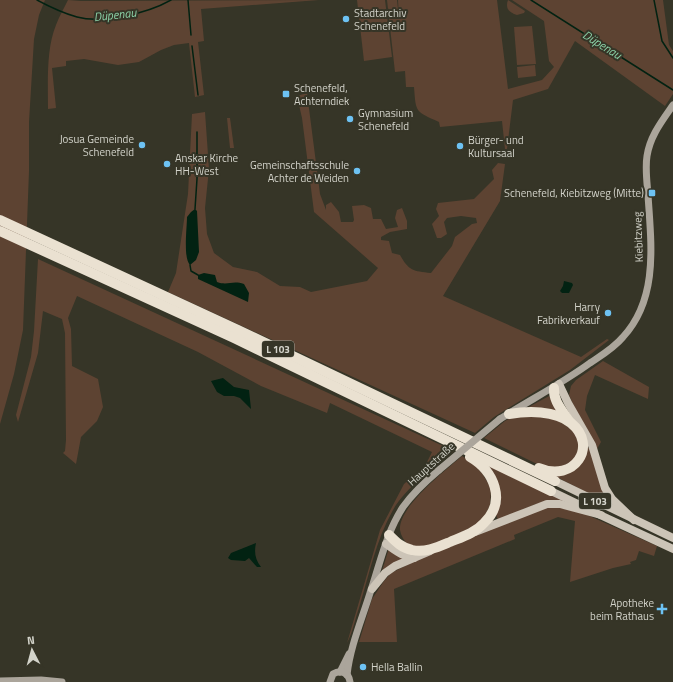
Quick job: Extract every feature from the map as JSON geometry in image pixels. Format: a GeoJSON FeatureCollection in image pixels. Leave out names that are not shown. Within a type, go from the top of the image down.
{"type":"FeatureCollection","features":[{"type":"Feature","properties":{"kind":"highway","name":"L 103"},"geometry":{"type":"LineString","coordinates":[[0,220],[238,330],[518,462],[555,481]]}},
{"type":"Feature","properties":{"kind":"highway","name":"L 103"},"geometry":{"type":"LineString","coordinates":[[0,231],[234,338],[551,491]]}},
{"type":"Feature","properties":{"kind":"highway"},"geometry":{"type":"LineString","coordinates":[[518,462],[532,464],[550,472],[564,471],[579,459],[581,455],[582,441],[578,432],[556,402],[553,394],[556,386]]}},
{"type":"Feature","properties":{"kind":"highway"},"geometry":{"type":"LineString","coordinates":[[504,417],[521,412],[541,412],[555,415],[570,422]]}},
{"type":"Feature","properties":{"kind":"highway"},"geometry":{"type":"LineString","coordinates":[[388,540],[412,550],[425,551],[466,536],[484,524],[488,519],[496,500],[496,490],[491,478],[483,467],[446,440]]}},
{"type":"Feature","properties":{"kind":"main road","name":"Kiebitzweg"},"geometry":{"type":"LineString","coordinates":[[600,357],[615,346],[631,327],[641,310],[649,287],[651,250],[646,157],[652,138],[673,105]]}},
{"type":"Feature","properties":{"kind":"main road","name":"Hauptstraße"},"geometry":{"type":"LineString","coordinates":[[344,673],[388,540],[398,516],[410,498],[422,484],[504,417],[556,386],[600,357]]}},
{"type":"Feature","properties":{"kind":"main road"},"geometry":{"type":"LineString","coordinates":[[556,386],[568,403],[592,445],[605,488],[612,499],[634,520]]}},
{"type":"Feature","properties":{"kind":"main road","name":"L 103"},"geometry":{"type":"LineString","coordinates":[[555,481],[673,538]]}},
{"type":"Feature","properties":{"kind":"main road","name":"L 103"},"geometry":{"type":"LineString","coordinates":[[551,491],[673,549]]}},
{"type":"Feature","properties":{"kind":"main road"},"geometry":{"type":"LineString","coordinates":[[466,536],[547,504],[560,504],[601,515]]}},
{"type":"Feature","properties":{"kind":"main road"},"geometry":{"type":"LineString","coordinates":[[388,540],[400,554],[406,557],[415,558]]}},
{"type":"Feature","properties":{"kind":"main road"},"geometry":{"type":"LineString","coordinates":[[372,589],[390,569],[426,554],[435,548]]}},
{"type":"Feature","properties":{"kind":"main road"},"geometry":{"type":"LineString","coordinates":[[330,682],[333,674],[344,673],[350,682]]}},
{"type":"Feature","properties":{"kind":"main road"},"geometry":{"type":"LineString","coordinates":[[0,681],[42,680],[62,682]]}},
{"type":"Feature","properties":{"kind":"shaded area"},"geometry":{"type":"Polygon","coordinates":[[[0,0],[45,0],[39,15],[34,39],[29,122],[29,171],[23,330],[14,374],[0,424],[0,0]]]}},
{"type":"Feature","properties":{"kind":"shaded area"},"geometry":{"type":"Polygon","coordinates":[[[68,0],[319,0],[201,9],[204,41],[198,42],[204,95],[195,97],[189,43],[174,45],[139,62],[118,65],[84,59],[66,61],[66,66],[52,68],[56,108],[48,109],[49,55],[56,25],[68,0]]]}},
{"type":"Feature","properties":{"kind":"shaded area"},"geometry":{"type":"Polygon","coordinates":[[[357,0],[385,0],[392,57],[364,61],[357,0]]]}},
{"type":"Feature","properties":{"kind":"shaded area"},"geometry":{"type":"Polygon","coordinates":[[[387,0],[397,0],[399,19],[398,0],[497,0],[508,89],[542,80],[554,67],[549,61],[544,21],[512,0],[663,0],[669,45],[673,51],[673,94],[665,106],[575,41],[548,89],[513,100],[507,149],[505,149],[502,121],[440,127],[439,122],[425,116],[418,110],[415,102],[414,87],[406,87],[405,71],[395,72],[387,0]]]}},
{"type":"Feature","properties":{"kind":"shaded area"},"geometry":{"type":"Polygon","coordinates":[[[508,0],[525,11],[524,13],[517,15],[512,13],[507,8],[508,0]]]}},
{"type":"Feature","properties":{"kind":"shaded area"},"geometry":{"type":"Polygon","coordinates":[[[532,26],[536,64],[517,65],[514,27],[532,26]]]}},
{"type":"Feature","properties":{"kind":"shaded area"},"geometry":{"type":"Polygon","coordinates":[[[535,65],[536,76],[518,78],[517,67],[535,65]]]}},
{"type":"Feature","properties":{"kind":"shaded area"},"geometry":{"type":"Polygon","coordinates":[[[307,93],[320,194],[326,210],[326,205],[331,202],[339,212],[341,222],[353,222],[352,206],[364,205],[371,208],[373,219],[381,219],[386,229],[398,227],[395,218],[397,210],[402,208],[407,221],[407,229],[390,232],[381,237],[381,240],[389,241],[392,253],[400,255],[406,264],[412,269],[420,272],[431,273],[452,246],[455,237],[472,224],[477,223],[476,218],[461,216],[447,218],[444,222],[447,234],[441,238],[437,238],[432,224],[439,216],[436,209],[438,203],[474,199],[494,179],[492,170],[498,163],[505,164],[500,201],[443,296],[581,357],[607,339],[609,340],[570,370],[494,417],[475,433],[168,292],[176,273],[188,194],[192,114],[205,112],[209,169],[205,208],[207,234],[214,253],[233,267],[257,272],[280,286],[300,287],[311,292],[367,281],[378,268],[314,212],[302,118],[297,96],[307,93]]]}},
{"type":"Feature","properties":{"kind":"shaded area"},"geometry":{"type":"Polygon","coordinates":[[[227,118],[230,118],[234,148],[230,148],[227,118]]]}},
{"type":"Feature","properties":{"kind":"shaded area"},"geometry":{"type":"Polygon","coordinates":[[[195,209],[197,211],[199,252],[196,260],[190,265],[186,250],[187,217],[195,209]]]}},
{"type":"Feature","properties":{"kind":"shaded area"},"geometry":{"type":"Polygon","coordinates":[[[38,259],[454,451],[405,493],[393,510],[377,545],[347,643],[380,530],[404,484],[425,466],[432,452],[330,403],[327,413],[261,386],[198,352],[77,296],[68,318],[71,329],[72,366],[98,379],[103,407],[97,421],[81,437],[76,464],[63,453],[65,451],[66,440],[65,333],[62,319],[43,311],[38,353],[18,422],[16,415],[31,357],[38,259]]]}},
{"type":"Feature","properties":{"kind":"shaded area"},"geometry":{"type":"Polygon","coordinates":[[[204,273],[215,275],[217,282],[244,284],[249,293],[248,302],[198,279],[198,275],[204,273]]]}},
{"type":"Feature","properties":{"kind":"shaded area"},"geometry":{"type":"Polygon","coordinates":[[[564,281],[572,283],[573,285],[569,293],[562,293],[560,291],[564,281]]]}},
{"type":"Feature","properties":{"kind":"shaded area"},"geometry":{"type":"Polygon","coordinates":[[[603,361],[649,387],[648,399],[595,375],[587,396],[585,410],[601,442],[597,449],[569,395],[571,386],[576,380],[603,361]]]}},
{"type":"Feature","properties":{"kind":"shaded area"},"geometry":{"type":"Polygon","coordinates":[[[223,378],[234,387],[249,390],[251,409],[240,398],[234,396],[224,396],[217,392],[211,381],[223,378]]]}},
{"type":"Feature","properties":{"kind":"shaded area"},"geometry":{"type":"Polygon","coordinates":[[[549,396],[561,413],[527,408],[549,396]]]}},
{"type":"Feature","properties":{"kind":"shaded area"},"geometry":{"type":"Polygon","coordinates":[[[514,416],[554,417],[576,433],[579,447],[575,460],[557,469],[537,464],[484,438],[505,421],[514,416]]]}},
{"type":"Feature","properties":{"kind":"shaded area"},"geometry":{"type":"Polygon","coordinates":[[[587,448],[589,448],[610,503],[609,504],[551,474],[559,475],[587,448]]]}},
{"type":"Feature","properties":{"kind":"shaded area"},"geometry":{"type":"Polygon","coordinates":[[[462,456],[472,462],[482,473],[491,488],[490,505],[485,516],[478,524],[436,545],[421,548],[407,544],[400,530],[401,521],[407,511],[424,490],[462,456]]]}},
{"type":"Feature","properties":{"kind":"shaded area"},"geometry":{"type":"Polygon","coordinates":[[[475,457],[569,502],[552,501],[536,504],[498,520],[496,515],[501,501],[497,482],[475,457]]]}},
{"type":"Feature","properties":{"kind":"shaded area"},"geometry":{"type":"Polygon","coordinates":[[[554,506],[576,510],[657,546],[654,556],[639,551],[636,560],[630,562],[631,564],[613,568],[570,582],[575,521],[558,517],[514,535],[515,539],[394,589],[397,642],[359,642],[372,599],[391,573],[417,560],[541,508],[554,506]]]}},
{"type":"Feature","properties":{"kind":"shaded area"},"geometry":{"type":"Polygon","coordinates":[[[256,543],[255,549],[257,561],[261,567],[257,567],[249,558],[245,561],[231,560],[228,558],[231,553],[256,543]]]}},
{"type":"Feature","properties":{"kind":"shaded area"},"geometry":{"type":"Polygon","coordinates":[[[389,548],[404,559],[382,571],[389,548]]]}},
{"type":"Feature","properties":{"kind":"waterway","name":"Düpenau"},"geometry":{"type":"LineString","coordinates":[[37,0],[57,10],[88,19],[125,16],[150,9],[171,0]]}},
{"type":"Feature","properties":{"kind":"waterway"},"geometry":{"type":"LineString","coordinates":[[188,0],[191,35]]}},
{"type":"Feature","properties":{"kind":"waterway","name":"Düpenau"},"geometry":{"type":"LineString","coordinates":[[531,0],[673,90]]}},
{"type":"Feature","properties":{"kind":"waterway"},"geometry":{"type":"LineString","coordinates":[[654,0],[662,41],[673,58]]}},
{"type":"Feature","properties":{"kind":"waterway"},"geometry":{"type":"LineString","coordinates":[[192,46],[198,95]]}},
{"type":"Feature","properties":{"kind":"waterway"},"geometry":{"type":"LineString","coordinates":[[195,209],[197,179],[197,132]]}},
{"type":"Feature","properties":{"kind":"waterway"},"geometry":{"type":"LineString","coordinates":[[190,265],[191,271],[198,275]]}},
{"type":"Feature","properties":{"kind":"place","name":"Stadtarchiv Schenefeld"},"geometry":{"type":"Point","coordinates":[346,19]}},
{"type":"Feature","properties":{"kind":"place","name":"Schenefeld, Achterndiek"},"geometry":{"type":"Point","coordinates":[286,94]}},
{"type":"Feature","properties":{"kind":"place","name":"Gymnasium Schenefeld"},"geometry":{"type":"Point","coordinates":[350,119]}},
{"type":"Feature","properties":{"kind":"place","name":"Josua Gemeinde Schenefeld"},"geometry":{"type":"Point","coordinates":[142,145]}},
{"type":"Feature","properties":{"kind":"place","name":"Bürger- und Kultursaal"},"geometry":{"type":"Point","coordinates":[460,146]}},
{"type":"Feature","properties":{"kind":"place","name":"Anskar Kirche HH-West"},"geometry":{"type":"Point","coordinates":[167,164]}},
{"type":"Feature","properties":{"kind":"place","name":"Gemeinschaftsschule Achter de Weiden"},"geometry":{"type":"Point","coordinates":[357,171]}},
{"type":"Feature","properties":{"kind":"place","name":"Schenefeld, Kiebitzweg (Mitte)"},"geometry":{"type":"Point","coordinates":[652,193]}},
{"type":"Feature","properties":{"kind":"place","name":"Harry Fabrikverkauf"},"geometry":{"type":"Point","coordinates":[608,313]}},
{"type":"Feature","properties":{"kind":"place","name":"Apotheke beim Rathaus"},"geometry":{"type":"Point","coordinates":[662,609]}},
{"type":"Feature","properties":{"kind":"place","name":"Hella Ballin"},"geometry":{"type":"Point","coordinates":[363,667]}}]}
